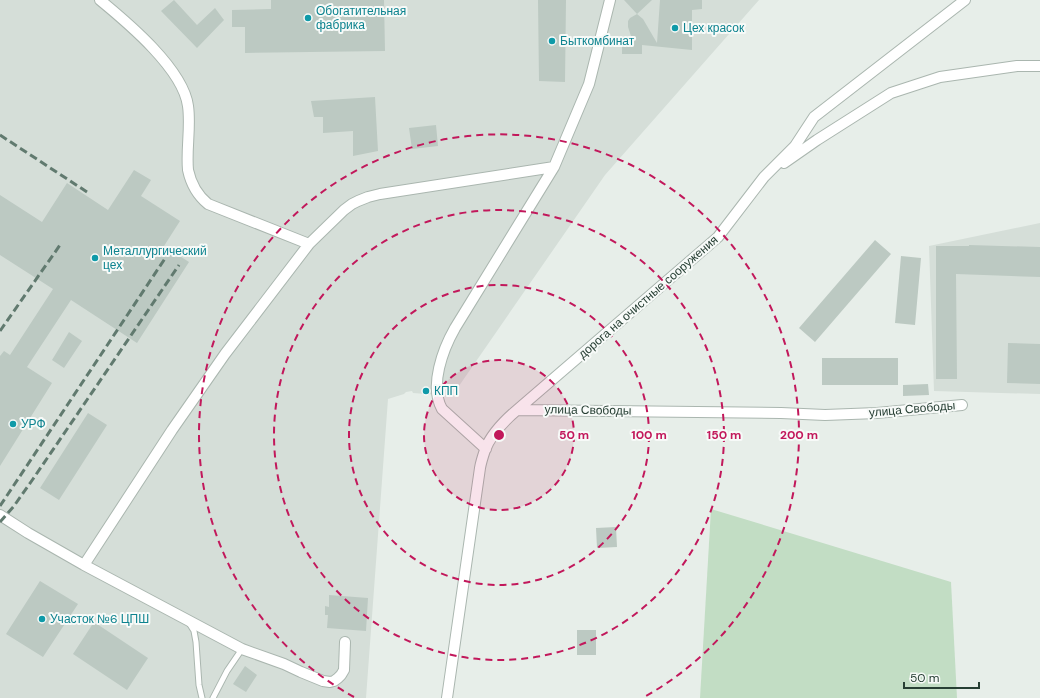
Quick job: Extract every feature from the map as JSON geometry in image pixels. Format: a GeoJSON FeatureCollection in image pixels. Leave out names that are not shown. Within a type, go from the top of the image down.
{"type":"FeatureCollection","features":[{"type":"Feature","properties":{"kind":"street"},"geometry":{"type":"LineString","coordinates":[[100,0],[115,12],[170,67],[182,88],[188,106],[188,170],[190,179],[198,194],[208,204],[310,244]]}},
{"type":"Feature","properties":{"kind":"street"},"geometry":{"type":"LineString","coordinates":[[486,449],[442,409],[440,405],[438,386],[442,355],[455,328],[554,167],[589,84],[610,0]]}},
{"type":"Feature","properties":{"kind":"street","name":"дорога на очистные сооружения"},"geometry":{"type":"LineString","coordinates":[[516,410],[718,237],[764,177],[795,146],[814,117],[965,0]]}},
{"type":"Feature","properties":{"kind":"street"},"geometry":{"type":"LineString","coordinates":[[764,177],[817,140],[891,93],[940,77],[1017,66],[1040,66]]}},
{"type":"Feature","properties":{"kind":"street"},"geometry":{"type":"LineString","coordinates":[[84,565],[172,430],[225,354],[310,244],[344,210],[358,201],[368,197],[416,188],[554,167]]}},
{"type":"Feature","properties":{"kind":"street","name":"улица Свободы"},"geometry":{"type":"LineString","coordinates":[[516,410],[781,413],[825,415],[877,413],[962,405]]}},
{"type":"Feature","properties":{"kind":"street"},"geometry":{"type":"LineString","coordinates":[[447,698],[480,468],[486,449],[498,429],[516,410]]}},
{"type":"Feature","properties":{"kind":"street"},"geometry":{"type":"LineString","coordinates":[[0,515],[84,565],[242,650],[284,664],[323,681],[334,681],[344,670],[345,642]]}},
{"type":"Feature","properties":{"kind":"lane"},"geometry":{"type":"LineString","coordinates":[[187,621],[194,631],[199,685],[202,698]]}},
{"type":"Feature","properties":{"kind":"lane"},"geometry":{"type":"LineString","coordinates":[[213,698],[227,671],[242,650]]}},
{"type":"Feature","properties":{"kind":"shaded area"},"geometry":{"type":"Polygon","coordinates":[[[0,0],[759,0],[605,175],[452,396],[413,393],[412,391],[388,399],[366,698],[0,698],[0,0]]]}},
{"type":"Feature","properties":{"kind":"shaded area"},"geometry":{"type":"Polygon","coordinates":[[[1040,223],[1040,394],[934,391],[929,246],[1040,223]]]}},
{"type":"Feature","properties":{"kind":"green space"},"geometry":{"type":"Polygon","coordinates":[[[711,509],[951,582],[957,698],[700,698],[711,509]]]}},
{"type":"Feature","properties":{"kind":"building"},"geometry":{"type":"Polygon","coordinates":[[[174,0],[197,25],[215,8],[224,20],[197,48],[161,11],[174,0]]]}},
{"type":"Feature","properties":{"kind":"building","name":"Обогатительная фабрика"},"geometry":{"type":"Polygon","coordinates":[[[271,0],[384,0],[385,51],[245,53],[245,27],[232,27],[232,10],[271,9],[271,0]]]}},
{"type":"Feature","properties":{"kind":"building","name":"Быткомбинат"},"geometry":{"type":"Polygon","coordinates":[[[538,0],[566,0],[565,82],[539,81],[538,0]]]}},
{"type":"Feature","properties":{"kind":"building"},"geometry":{"type":"Polygon","coordinates":[[[624,0],[652,0],[637,14],[624,0]]]}},
{"type":"Feature","properties":{"kind":"building","name":"Цех красок"},"geometry":{"type":"Polygon","coordinates":[[[660,0],[702,0],[702,9],[692,10],[692,50],[642,45],[642,54],[622,54],[622,36],[631,36],[628,21],[637,14],[643,19],[657,43],[660,0]]]}},
{"type":"Feature","properties":{"kind":"building"},"geometry":{"type":"Polygon","coordinates":[[[375,97],[378,151],[353,156],[353,131],[323,133],[323,117],[314,117],[311,101],[375,97]]]}},
{"type":"Feature","properties":{"kind":"building"},"geometry":{"type":"Polygon","coordinates":[[[436,125],[438,146],[412,149],[409,128],[436,125]]]}},
{"type":"Feature","properties":{"kind":"building","name":"Металлургический цех"},"geometry":{"type":"Polygon","coordinates":[[[134,170],[151,180],[141,196],[180,221],[164,246],[189,262],[137,343],[71,300],[27,367],[52,383],[0,466],[0,356],[4,351],[10,355],[53,289],[0,255],[0,195],[42,222],[67,183],[108,210],[134,170]]]}},
{"type":"Feature","properties":{"kind":"building"},"geometry":{"type":"Polygon","coordinates":[[[875,240],[891,254],[815,342],[799,328],[875,240]]]}},
{"type":"Feature","properties":{"kind":"building"},"geometry":{"type":"Polygon","coordinates":[[[969,245],[1040,247],[1040,277],[956,274],[957,379],[936,379],[936,246],[969,245]]]}},
{"type":"Feature","properties":{"kind":"building"},"geometry":{"type":"Polygon","coordinates":[[[901,256],[921,258],[915,325],[895,323],[901,256]]]}},
{"type":"Feature","properties":{"kind":"building"},"geometry":{"type":"Polygon","coordinates":[[[69,332],[82,341],[64,368],[52,360],[69,332]]]}},
{"type":"Feature","properties":{"kind":"building"},"geometry":{"type":"Polygon","coordinates":[[[1008,343],[1040,344],[1040,384],[1007,383],[1008,343]]]}},
{"type":"Feature","properties":{"kind":"building"},"geometry":{"type":"Polygon","coordinates":[[[822,358],[898,358],[898,385],[822,385],[822,358]]]}},
{"type":"Feature","properties":{"kind":"building"},"geometry":{"type":"Polygon","coordinates":[[[928,384],[929,395],[903,396],[903,385],[928,384]]]}},
{"type":"Feature","properties":{"kind":"building"},"geometry":{"type":"Polygon","coordinates":[[[88,413],[107,425],[59,500],[40,488],[88,413]]]}},
{"type":"Feature","properties":{"kind":"building"},"geometry":{"type":"Polygon","coordinates":[[[616,527],[617,547],[597,548],[596,528],[616,527]]]}},
{"type":"Feature","properties":{"kind":"building","name":"Участок №6 ЦПШ"},"geometry":{"type":"Polygon","coordinates":[[[40,581],[78,604],[43,657],[6,634],[40,581]]]}},
{"type":"Feature","properties":{"kind":"building"},"geometry":{"type":"Polygon","coordinates":[[[329,595],[368,598],[366,631],[327,628],[328,615],[325,615],[325,606],[329,607],[329,595]]]}},
{"type":"Feature","properties":{"kind":"building"},"geometry":{"type":"Polygon","coordinates":[[[94,622],[148,658],[127,690],[73,654],[94,622]]]}},
{"type":"Feature","properties":{"kind":"building"},"geometry":{"type":"Polygon","coordinates":[[[577,630],[596,630],[596,655],[577,655],[577,630]]]}},
{"type":"Feature","properties":{"kind":"building"},"geometry":{"type":"Polygon","coordinates":[[[245,666],[257,675],[246,692],[233,684],[245,666]]]}},
{"type":"Feature","properties":{"kind":"railway"},"geometry":{"type":"LineString","coordinates":[[0,135],[87,192]]}},
{"type":"Feature","properties":{"kind":"railway"},"geometry":{"type":"LineString","coordinates":[[0,331],[60,245]]}},
{"type":"Feature","properties":{"kind":"railway"},"geometry":{"type":"LineString","coordinates":[[0,506],[166,257]]}},
{"type":"Feature","properties":{"kind":"railway"},"geometry":{"type":"LineString","coordinates":[[0,522],[14,506],[33,479],[179,265]]}},
{"type":"Feature","properties":{"kind":"place","name":"Обогатительная фабрика"},"geometry":{"type":"Point","coordinates":[308,18]}},
{"type":"Feature","properties":{"kind":"place","name":"Цех красок"},"geometry":{"type":"Point","coordinates":[675,28]}},
{"type":"Feature","properties":{"kind":"place","name":"Быткомбинат"},"geometry":{"type":"Point","coordinates":[552,41]}},
{"type":"Feature","properties":{"kind":"place","name":"Металлургический цех"},"geometry":{"type":"Point","coordinates":[95,258]}},
{"type":"Feature","properties":{"kind":"place","name":"КПП"},"geometry":{"type":"Point","coordinates":[426,391]}},
{"type":"Feature","properties":{"kind":"place","name":"УРФ"},"geometry":{"type":"Point","coordinates":[13,424]}},
{"type":"Feature","properties":{"kind":"place","name":"Участок №6 ЦПШ"},"geometry":{"type":"Point","coordinates":[42,619]}}]}
